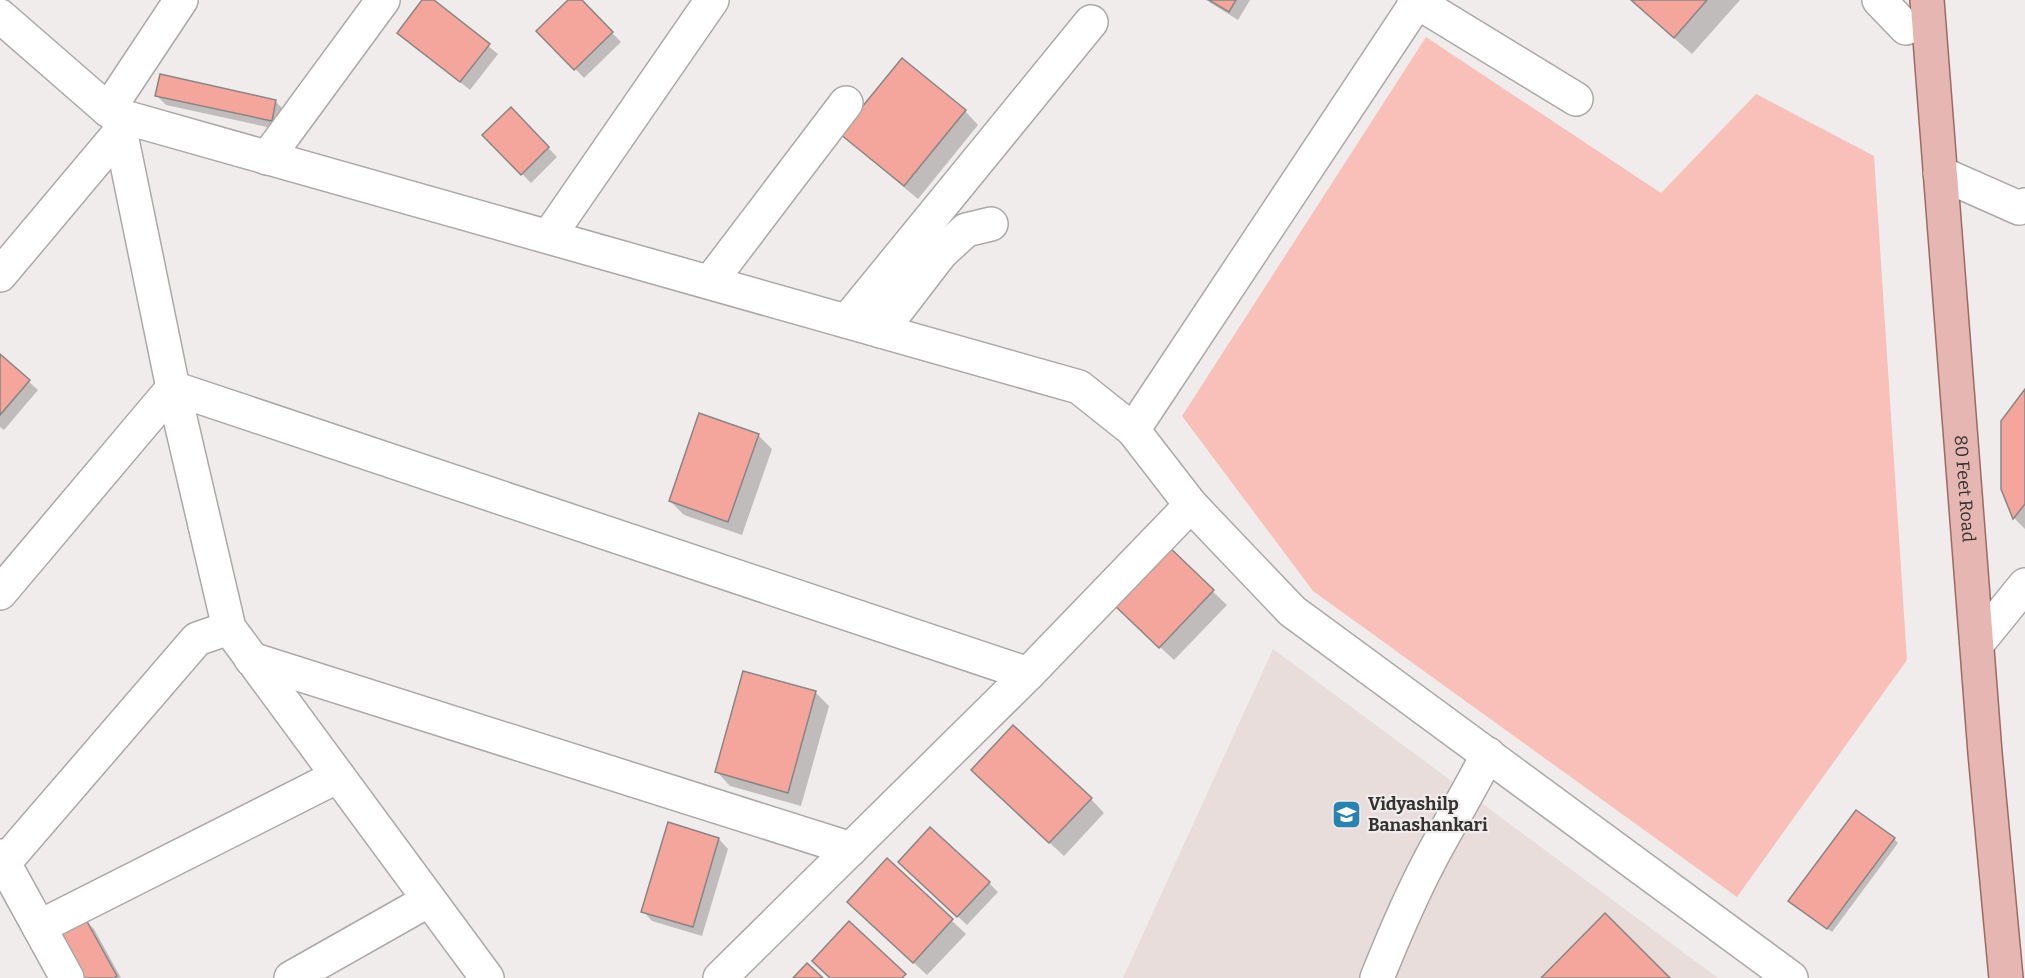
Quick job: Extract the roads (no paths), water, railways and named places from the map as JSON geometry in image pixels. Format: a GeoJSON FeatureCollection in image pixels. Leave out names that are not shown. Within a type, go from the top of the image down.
{"type":"FeatureCollection","features":[{"type":"Feature","properties":{"kind":"main road","name":"80 Feet Road"},"geometry":{"type":"LineString","coordinates":[[1927,0],[1977,644],[2006,978]]}},
{"type":"Feature","properties":{"kind":"main road","name":"80 Feet Road"},"geometry":{"type":"LineString","coordinates":[[1905,14],[1962,744],[1983,978]]}},
{"type":"Feature","properties":{"kind":"street"},"geometry":{"type":"LineString","coordinates":[[0,275],[115,119],[181,0]]}},
{"type":"Feature","properties":{"kind":"street"},"geometry":{"type":"LineString","coordinates":[[267,158],[383,0]]}},
{"type":"Feature","properties":{"kind":"street"},"geometry":{"type":"LineString","coordinates":[[549,236],[712,0]]}},
{"type":"Feature","properties":{"kind":"street"},"geometry":{"type":"LineString","coordinates":[[1879,0],[1905,14]]}},
{"type":"Feature","properties":{"kind":"street"},"geometry":{"type":"LineString","coordinates":[[1133,430],[1415,1],[1576,99]]}},
{"type":"Feature","properties":{"kind":"street"},"geometry":{"type":"LineString","coordinates":[[0,16],[115,119],[267,158],[549,236],[1079,387],[1133,430],[1191,505],[1292,611],[1791,978]]}},
{"type":"Feature","properties":{"kind":"street"},"geometry":{"type":"LineString","coordinates":[[847,321],[1091,22]]}},
{"type":"Feature","properties":{"kind":"street"},"geometry":{"type":"LineString","coordinates":[[710,282],[846,103]]}},
{"type":"Feature","properties":{"kind":"street"},"geometry":{"type":"LineString","coordinates":[[115,119],[228,628],[487,978]]}},
{"type":"Feature","properties":{"kind":"street"},"geometry":{"type":"LineString","coordinates":[[1940,173],[2019,208],[2025,205]]}},
{"type":"Feature","properties":{"kind":"street"},"geometry":{"type":"LineString","coordinates":[[881,331],[941,253],[966,230],[991,224]]}},
{"type":"Feature","properties":{"kind":"street"},"geometry":{"type":"LineString","coordinates":[[0,593],[173,388]]}},
{"type":"Feature","properties":{"kind":"street"},"geometry":{"type":"LineString","coordinates":[[173,388],[1028,674]]}},
{"type":"Feature","properties":{"kind":"street"},"geometry":{"type":"LineString","coordinates":[[720,978],[1028,674],[1191,505]]}},
{"type":"Feature","properties":{"kind":"street"},"geometry":{"type":"LineString","coordinates":[[1977,644],[2025,585]]}},
{"type":"Feature","properties":{"kind":"street"},"geometry":{"type":"LineString","coordinates":[[67,978],[2,860],[197,639],[228,628]]}},
{"type":"Feature","properties":{"kind":"street"},"geometry":{"type":"LineString","coordinates":[[252,659],[851,849]]}},
{"type":"Feature","properties":{"kind":"street"},"geometry":{"type":"LineString","coordinates":[[1377,978],[1430,861],[1488,754]]}},
{"type":"Feature","properties":{"kind":"street"},"geometry":{"type":"LineString","coordinates":[[39,927],[338,776]]}},
{"type":"Feature","properties":{"kind":"street"},"geometry":{"type":"LineString","coordinates":[[291,978],[429,900]]}},
{"type":"Feature","properties":{"kind":"place","name":"Vidyashilp Banashankari"},"geometry":{"type":"Point","coordinates":[1347,814]}}]}
